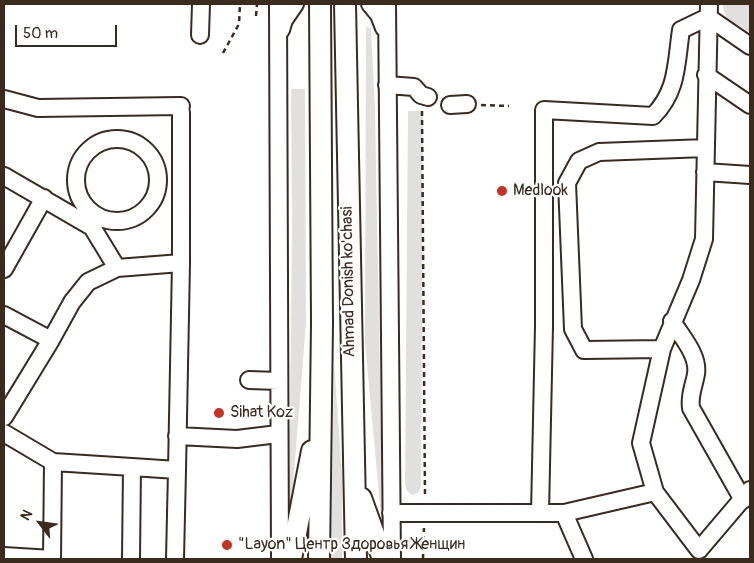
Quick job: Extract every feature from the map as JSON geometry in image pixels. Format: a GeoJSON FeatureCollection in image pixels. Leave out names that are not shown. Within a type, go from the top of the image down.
{"type":"FeatureCollection","features":[{"type":"Feature","properties":{"kind":"main road","name":"Ahmad Donish ko'chasi"},"geometry":{"type":"LineString","coordinates":[[320,4],[322,323],[320,559]]}},
{"type":"Feature","properties":{"kind":"main road","name":"Ahmad Donish ko'chasi"},"geometry":{"type":"LineString","coordinates":[[345,4],[356,559]]}},
{"type":"Feature","properties":{"kind":"main road"},"geometry":{"type":"LineString","coordinates":[[291,559],[322,400]]}},
{"type":"Feature","properties":{"kind":"main road"},"geometry":{"type":"LineString","coordinates":[[356,484],[383,559]]}},
{"type":"Feature","properties":{"kind":"street"},"geometry":{"type":"LineString","coordinates":[[200,35],[201,4]]}},
{"type":"Feature","properties":{"kind":"street"},"geometry":{"type":"LineString","coordinates":[[278,4],[278,434],[280,559]]}},
{"type":"Feature","properties":{"kind":"street"},"geometry":{"type":"LineString","coordinates":[[279,39],[284,20],[295,4]]}},
{"type":"Feature","properties":{"kind":"street"},"geometry":{"type":"LineString","coordinates":[[370,4],[379,15],[386,32]]}},
{"type":"Feature","properties":{"kind":"street"},"geometry":{"type":"LineString","coordinates":[[387,4],[392,559]]}},
{"type":"Feature","properties":{"kind":"street"},"geometry":{"type":"LineString","coordinates":[[708,10],[750,46]]}},
{"type":"Feature","properties":{"kind":"street"},"geometry":{"type":"LineString","coordinates":[[672,322],[696,360],[696,373],[690,397],[690,408],[747,495],[704,555],[655,492],[641,443],[662,349],[672,322],[691,280],[704,239],[708,10]]}},
{"type":"Feature","properties":{"kind":"street"},"geometry":{"type":"LineString","coordinates":[[540,513],[544,110],[653,116],[664,105],[672,90],[681,30],[708,10]]}},
{"type":"Feature","properties":{"kind":"street"},"geometry":{"type":"LineString","coordinates":[[706,75],[750,106]]}},
{"type":"Feature","properties":{"kind":"street"},"geometry":{"type":"LineString","coordinates":[[387,85],[414,87],[424,96]]}},
{"type":"Feature","properties":{"kind":"street"},"geometry":{"type":"LineString","coordinates":[[4,99],[38,108],[181,109],[181,263],[175,559]]}},
{"type":"Feature","properties":{"kind":"street"},"geometry":{"type":"LineString","coordinates":[[450,105],[467,104]]}},
{"type":"Feature","properties":{"kind":"street"},"geometry":{"type":"LineString","coordinates":[[115,139],[130,141],[146,152],[156,169],[157,183],[154,197],[140,213],[128,219],[113,221],[100,217],[88,209],[82,201],[77,188],[76,174],[81,160],[89,149],[102,142],[115,139]]}},
{"type":"Feature","properties":{"kind":"street"},"geometry":{"type":"LineString","coordinates":[[662,349],[584,350],[573,329],[567,182],[579,161],[599,152],[706,148]]}},
{"type":"Feature","properties":{"kind":"street"},"geometry":{"type":"LineString","coordinates":[[706,172],[750,175]]}},
{"type":"Feature","properties":{"kind":"street"},"geometry":{"type":"LineString","coordinates":[[4,176],[92,227],[117,268]]}},
{"type":"Feature","properties":{"kind":"street"},"geometry":{"type":"LineString","coordinates":[[4,269],[48,201],[77,188]]}},
{"type":"Feature","properties":{"kind":"street"},"geometry":{"type":"LineString","coordinates":[[4,417],[72,302],[88,282],[117,268],[181,263]]}},
{"type":"Feature","properties":{"kind":"street"},"geometry":{"type":"LineString","coordinates":[[4,315],[51,340]]}},
{"type":"Feature","properties":{"kind":"street"},"geometry":{"type":"LineString","coordinates":[[249,380],[279,381]]}},
{"type":"Feature","properties":{"kind":"street"},"geometry":{"type":"LineString","coordinates":[[4,432],[52,462],[177,470]]}},
{"type":"Feature","properties":{"kind":"street"},"geometry":{"type":"LineString","coordinates":[[177,436],[237,439],[278,434]]}},
{"type":"Feature","properties":{"kind":"street"},"geometry":{"type":"LineString","coordinates":[[4,556],[52,559],[52,462]]}},
{"type":"Feature","properties":{"kind":"street"},"geometry":{"type":"LineString","coordinates":[[131,559],[132,467]]}},
{"type":"Feature","properties":{"kind":"street"},"geometry":{"type":"LineString","coordinates":[[391,513],[564,513],[655,492]]}},
{"type":"Feature","properties":{"kind":"street"},"geometry":{"type":"LineString","coordinates":[[564,513],[584,559]]}},
{"type":"Feature","properties":{"kind":"path"},"geometry":{"type":"LineString","coordinates":[[223,53],[239,24],[240,4]]}},
{"type":"Feature","properties":{"kind":"path"},"geometry":{"type":"LineString","coordinates":[[256,4],[256,16]]}},
{"type":"Feature","properties":{"kind":"path"},"geometry":{"type":"LineString","coordinates":[[423,559],[425,513],[424,96]]}},
{"type":"Feature","properties":{"kind":"path"},"geometry":{"type":"LineString","coordinates":[[467,104],[508,106]]}},
{"type":"Feature","properties":{"kind":"shaded area"},"geometry":{"type":"Polygon","coordinates":[[[722,4],[750,4],[750,33],[726,17],[722,4]]]}},
{"type":"Feature","properties":{"kind":"shaded area"},"geometry":{"type":"Polygon","coordinates":[[[366,27],[371,28],[375,110],[383,539],[365,342],[366,27]]]}},
{"type":"Feature","properties":{"kind":"shaded area"},"geometry":{"type":"Polygon","coordinates":[[[291,89],[305,89],[306,323],[291,511],[289,511],[292,227],[291,89]]]}},
{"type":"Feature","properties":{"kind":"shaded area"},"geometry":{"type":"Polygon","coordinates":[[[408,111],[423,111],[421,487],[418,493],[412,495],[407,491],[405,485],[408,111]]]}},
{"type":"Feature","properties":{"kind":"shaded area"},"geometry":{"type":"Polygon","coordinates":[[[334,362],[342,474],[342,559],[331,559],[334,362]]]}},
{"type":"Feature","properties":{"kind":"place","name":"Medlook"},"geometry":{"type":"Point","coordinates":[502,191]}},
{"type":"Feature","properties":{"kind":"place","name":"Sihat Koz"},"geometry":{"type":"Point","coordinates":[219,413]}},
{"type":"Feature","properties":{"kind":"place","name":"\"Layon\" Центр Здоровья Женщин"},"geometry":{"type":"Point","coordinates":[227,545]}}]}
